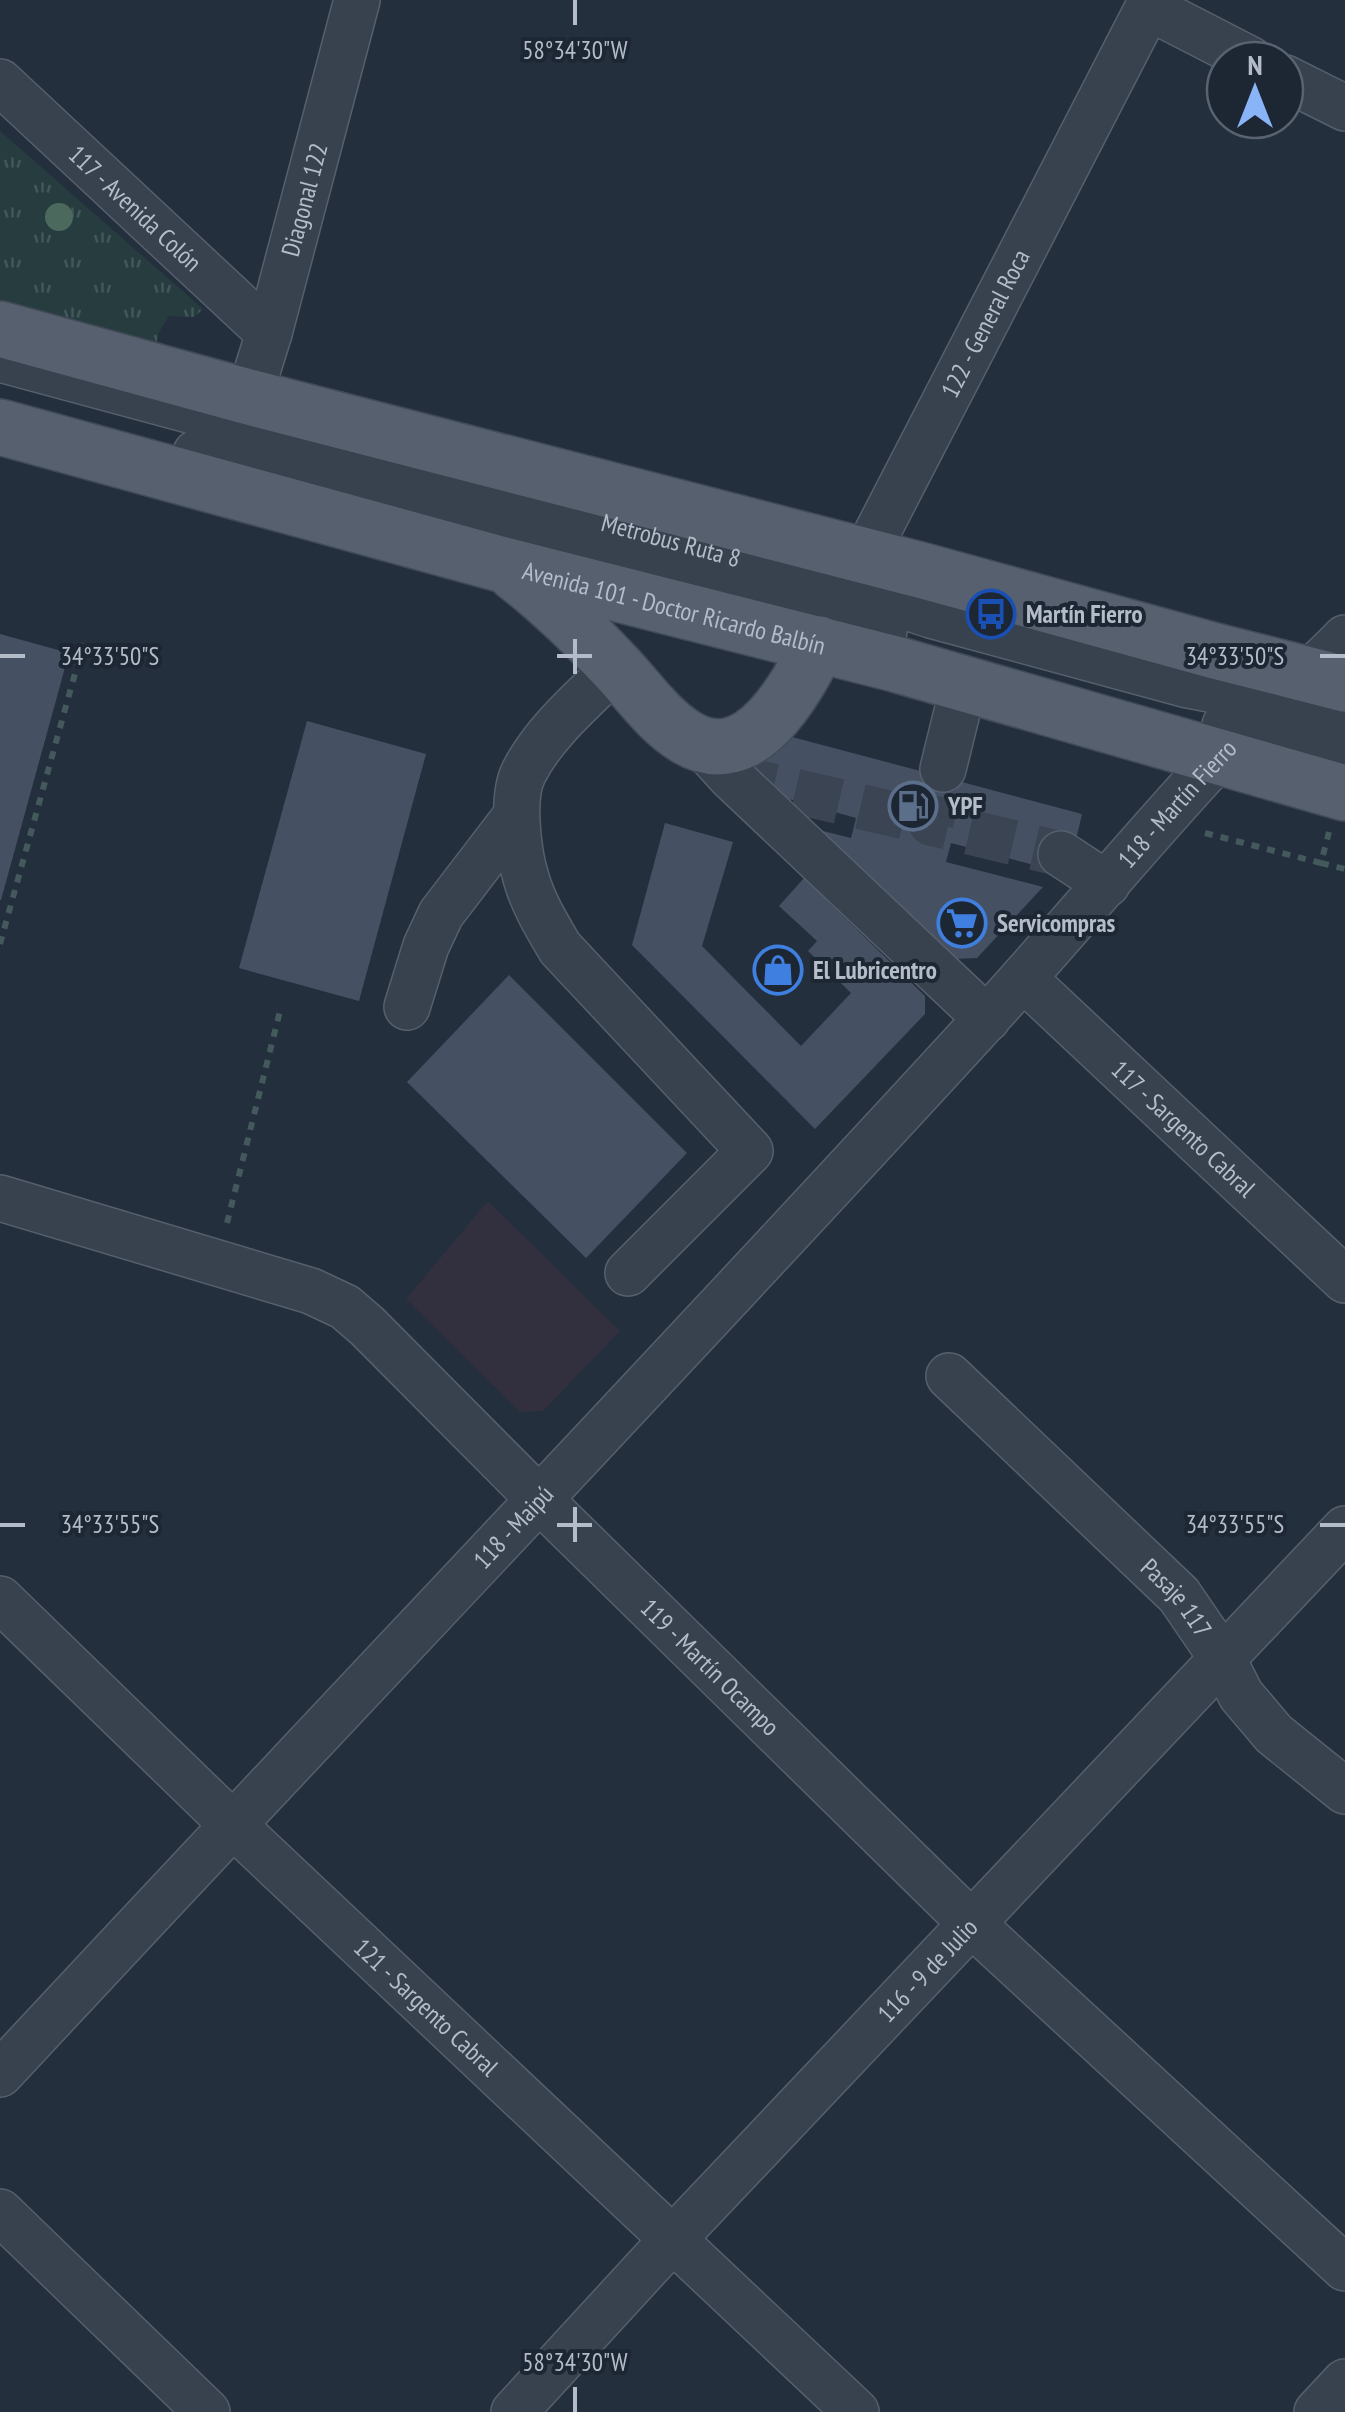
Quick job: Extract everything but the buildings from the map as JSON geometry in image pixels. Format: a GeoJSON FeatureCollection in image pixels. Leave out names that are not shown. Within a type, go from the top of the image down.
{"type":"FeatureCollection","features":[{"type":"Feature","properties":{"kind":"main road","name":"Avenida 101 - Doctor Ricardo Balbín"},"geometry":{"type":"LineString","coordinates":[[0,329],[249,398],[840,601],[964,684],[1290,698]]}},
{"type":"Feature","properties":{"kind":"main road","name":"Avenida 101 - Doctor Ricardo Balbín"},"geometry":{"type":"LineString","coordinates":[[0,427],[504,565],[840,601],[1290,698],[1343,778]]}},
{"type":"Feature","properties":{"kind":"main road"},"geometry":{"type":"LineString","coordinates":[[504,565],[547,598],[665,721],[702,745],[727,745],[756,734],[779,711],[801,678],[840,601]]}},
{"type":"Feature","properties":{"kind":"street","name":"Diagonal 122"},"geometry":{"type":"LineString","coordinates":[[249,398],[357,0]]}},
{"type":"Feature","properties":{"kind":"street"},"geometry":{"type":"LineString","coordinates":[[1150,4],[1215,40]]}},
{"type":"Feature","properties":{"kind":"street","name":"122 - General Roca"},"geometry":{"type":"LineString","coordinates":[[840,601],[1150,4]]}},
{"type":"Feature","properties":{"kind":"street","name":"117 - Avenida Colón"},"geometry":{"type":"LineString","coordinates":[[0,82],[269,333]]}},
{"type":"Feature","properties":{"kind":"street"},"geometry":{"type":"LineString","coordinates":[[1305,88],[1345,108]]}},
{"type":"Feature","properties":{"kind":"street","name":"Metrobus Ruta 8"},"geometry":{"type":"LineString","coordinates":[[0,359],[840,601],[1168,711],[1290,698],[1345,715]]}},
{"type":"Feature","properties":{"kind":"street","name":"Metrobus Ruta 8"},"geometry":{"type":"LineString","coordinates":[[0,402],[769,603],[840,601]]}},
{"type":"Feature","properties":{"kind":"street"},"geometry":{"type":"LineString","coordinates":[[616,667],[551,733],[521,776],[516,816],[525,876],[560,948],[750,1151],[628,1273]]}},
{"type":"Feature","properties":{"kind":"street"},"geometry":{"type":"LineString","coordinates":[[943,770],[964,684]]}},
{"type":"Feature","properties":{"kind":"street","name":"118 - Martín Fierro"},"geometry":{"type":"LineString","coordinates":[[1024,978],[1171,811],[1290,698]]}},
{"type":"Feature","properties":{"kind":"street"},"geometry":{"type":"LineString","coordinates":[[702,745],[987,1019]]}},
{"type":"Feature","properties":{"kind":"street"},"geometry":{"type":"LineString","coordinates":[[407,1007],[426,946],[441,914],[516,816]]}},
{"type":"Feature","properties":{"kind":"street"},"geometry":{"type":"LineString","coordinates":[[1061,854],[1107,884]]}},
{"type":"Feature","properties":{"kind":"street","name":"118 - Maipú"},"geometry":{"type":"LineString","coordinates":[[0,2074],[1024,978]]}},
{"type":"Feature","properties":{"kind":"street","name":"117 - Sargento Cabral"},"geometry":{"type":"LineString","coordinates":[[1024,978],[1345,1280]]}},
{"type":"Feature","properties":{"kind":"street","name":"119 - Martín Ocampo"},"geometry":{"type":"LineString","coordinates":[[0,1198],[311,1291],[345,1307],[972,1924],[1345,2268]]}},
{"type":"Feature","properties":{"kind":"street","name":"Pasaje 117"},"geometry":{"type":"LineString","coordinates":[[948,1376],[1179,1595],[1222,1658],[1241,1695],[1274,1734],[1345,1792]]}},
{"type":"Feature","properties":{"kind":"street","name":"116 - 9 de Julio"},"geometry":{"type":"LineString","coordinates":[[514,2412],[1345,1529]]}},
{"type":"Feature","properties":{"kind":"street","name":"121 - Sargento Cabral"},"geometry":{"type":"LineString","coordinates":[[0,1599],[232,1824],[856,2412]]}},
{"type":"Feature","properties":{"kind":"street"},"geometry":{"type":"LineString","coordinates":[[0,2212],[207,2412]]}},
{"type":"Feature","properties":{"kind":"street"},"geometry":{"type":"LineString","coordinates":[[1316,2412],[1345,2382]]}},
{"type":"Feature","properties":{"kind":"path"},"geometry":{"type":"LineString","coordinates":[[0,944],[84,641]]}},
{"type":"Feature","properties":{"kind":"path"},"geometry":{"type":"LineString","coordinates":[[1322,863],[1343,778]]}},
{"type":"Feature","properties":{"kind":"path"},"geometry":{"type":"LineString","coordinates":[[1171,811],[1200,832],[1345,869]]}},
{"type":"Feature","properties":{"kind":"path"},"geometry":{"type":"LineString","coordinates":[[217,1263],[280,1011]]}},
{"type":"Feature","properties":{"kind":"shaded area"},"geometry":{"type":"Polygon","coordinates":[[[488,1201],[620,1331],[543,1411],[520,1412],[406,1299],[488,1201]]]}},
{"type":"Feature","properties":{"kind":"green space"},"geometry":{"type":"Polygon","coordinates":[[[0,131],[203,309],[194,317],[169,316],[159,332],[154,352],[0,311],[0,131]]]}},
{"type":"Feature","properties":{"kind":"tunnel"},"geometry":{"type":"LineString","coordinates":[[730,776],[931,823]]}},
{"type":"Feature","properties":{"kind":"tunnel"},"geometry":{"type":"LineString","coordinates":[[937,796],[931,823],[1061,854]]}},
{"type":"Feature","properties":{"kind":"place","name":"Martín Fierro"},"geometry":{"type":"Point","coordinates":[991,614]}},
{"type":"Feature","properties":{"kind":"place","name":"YPF"},"geometry":{"type":"Point","coordinates":[913,806]}},
{"type":"Feature","properties":{"kind":"place","name":"Servicompras"},"geometry":{"type":"Point","coordinates":[962,923]}},
{"type":"Feature","properties":{"kind":"place","name":"El Lubricentro"},"geometry":{"type":"Point","coordinates":[778,970]}}]}
